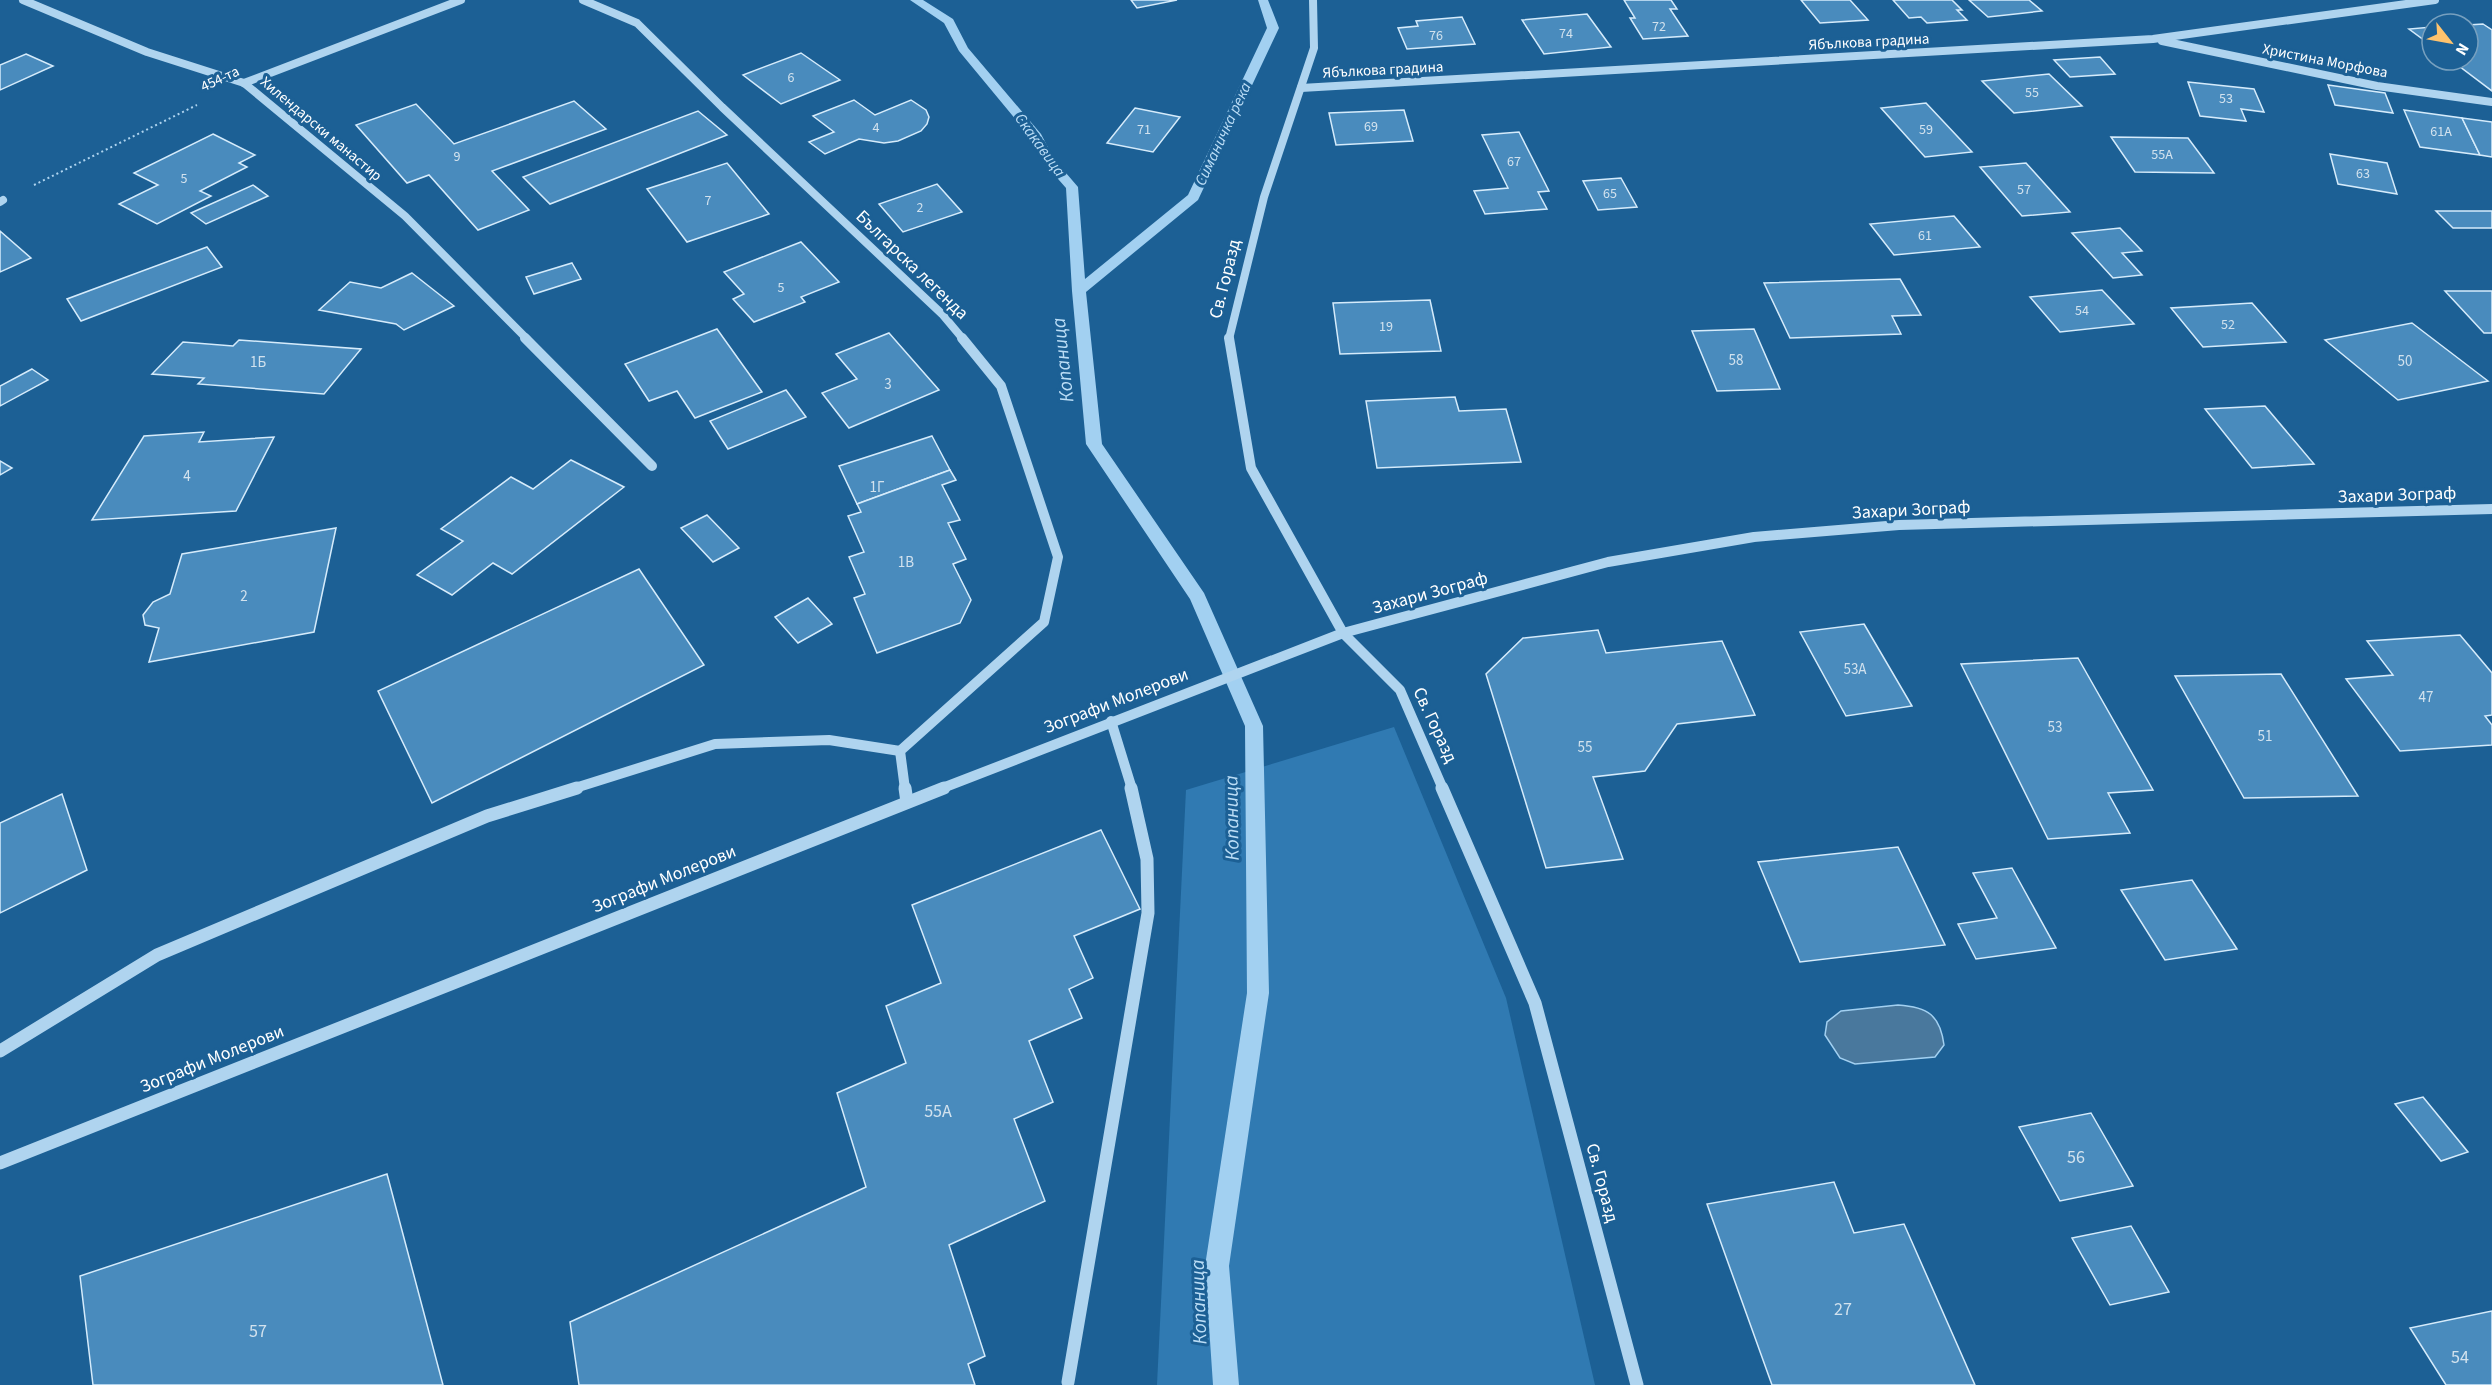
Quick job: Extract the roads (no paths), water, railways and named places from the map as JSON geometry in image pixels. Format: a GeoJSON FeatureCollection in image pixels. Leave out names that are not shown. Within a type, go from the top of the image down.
{"type":"FeatureCollection","features":[{"type":"Feature","properties":{"kind":"street","name":"Хилендарски манастир"},"geometry":{"type":"LineString","coordinates":[[23,0],[147,52],[244,82],[405,216],[652,466]]}},
{"type":"Feature","properties":{"kind":"street","name":"454-та"},"geometry":{"type":"LineString","coordinates":[[244,82],[461,0]]}},
{"type":"Feature","properties":{"kind":"street","name":"Българска легенда"},"geometry":{"type":"LineString","coordinates":[[583,0],[637,23],[722,107],[942,314],[1001,386],[1058,556],[1044,622],[900,751]]}},
{"type":"Feature","properties":{"kind":"street","name":"Св. Горазд"},"geometry":{"type":"LineString","coordinates":[[1313,0],[1314,48],[1264,197],[1228,342],[1251,468],[1343,633],[1400,690],[1535,1003],[1637,1385]]}},
{"type":"Feature","properties":{"kind":"street","name":"Ябълкова градина"},"geometry":{"type":"LineString","coordinates":[[1301,88],[2153,39],[2435,0]]}},
{"type":"Feature","properties":{"kind":"street","name":"Христина Морфова"},"geometry":{"type":"LineString","coordinates":[[2153,39],[2377,86],[2492,102]]}},
{"type":"Feature","properties":{"kind":"street","name":"Захари Зограф"},"geometry":{"type":"LineString","coordinates":[[1343,633],[1608,562],[1754,537],[1899,525],[2492,509]]}},
{"type":"Feature","properties":{"kind":"street","name":"Зографи Молерови"},"geometry":{"type":"LineString","coordinates":[[0,1163],[1111,721],[1343,633]]}},
{"type":"Feature","properties":{"kind":"street"},"geometry":{"type":"LineString","coordinates":[[1068,1382],[1142,961],[1149,904],[1145,850],[1133,793],[1111,721]]}},
{"type":"Feature","properties":{"kind":"street"},"geometry":{"type":"LineString","coordinates":[[0,1051],[157,955],[487,816],[715,744],[829,740],[900,751],[907,802]]}},
{"type":"Feature","properties":{"kind":"waterway","name":"Скакавица"},"geometry":{"type":"LineString","coordinates":[[915,0],[949,21],[963,49],[1037,137],[1048,160],[1072,187],[1079,291]]}},
{"type":"Feature","properties":{"kind":"waterway","name":"Симаничка река"},"geometry":{"type":"LineString","coordinates":[[1079,291],[1193,197],[1273,28],[1263,0]]}},
{"type":"Feature","properties":{"kind":"waterway","name":"Копаница"},"geometry":{"type":"LineString","coordinates":[[1079,291],[1094,444],[1198,597],[1254,726],[1258,993],[1217,1266],[1226,1385]]}}]}
